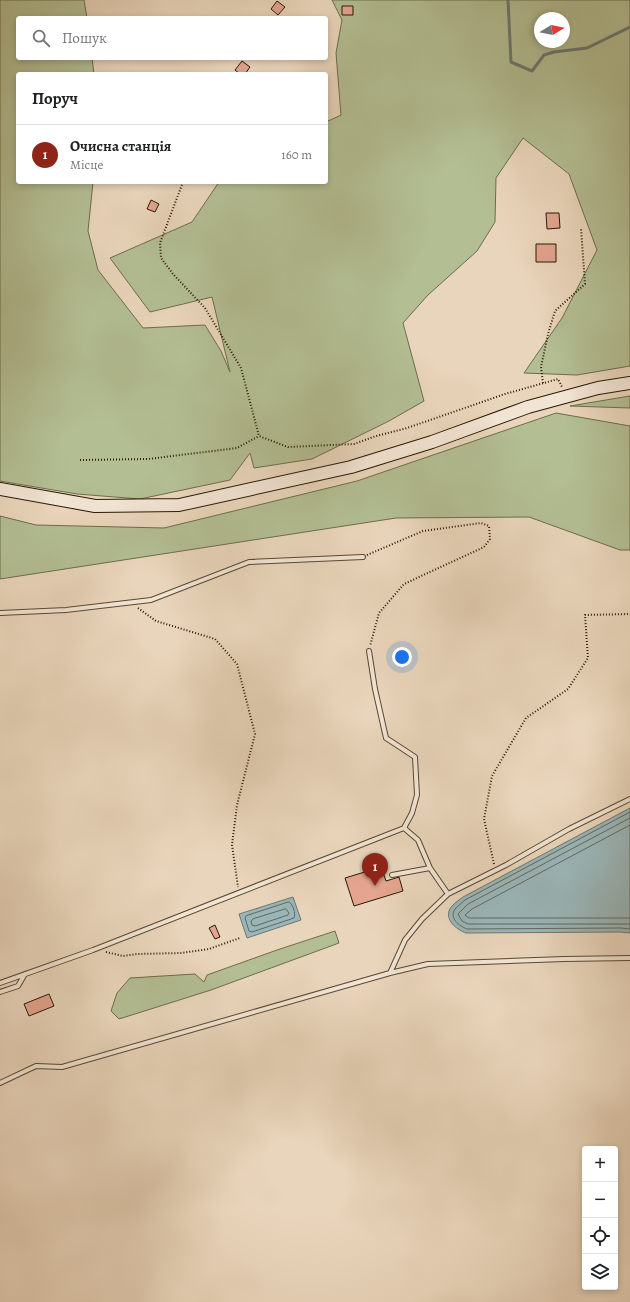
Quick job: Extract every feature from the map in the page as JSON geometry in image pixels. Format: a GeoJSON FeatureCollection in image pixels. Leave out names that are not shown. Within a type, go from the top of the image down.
{"type":"FeatureCollection","features":[{"type":"Feature","properties":{"kind":"main road"},"geometry":{"type":"LineString","coordinates":[[0,489],[95,506],[179,505],[351,467],[432,442],[528,407],[598,388],[630,383]]}},
{"type":"Feature","properties":{"kind":"lane"},"geometry":{"type":"LineString","coordinates":[[0,613],[66,610],[151,600],[249,562],[363,557]]}},
{"type":"Feature","properties":{"kind":"lane"},"geometry":{"type":"LineString","coordinates":[[0,982],[93,950],[404,828],[412,813],[417,795],[415,757],[386,738],[375,689],[369,651]]}},
{"type":"Feature","properties":{"kind":"lane"},"geometry":{"type":"LineString","coordinates":[[390,973],[405,940],[422,919],[448,894],[496,870],[569,829],[630,799]]}},
{"type":"Feature","properties":{"kind":"lane"},"geometry":{"type":"LineString","coordinates":[[404,828],[418,840],[430,868],[448,894]]}},
{"type":"Feature","properties":{"kind":"lane"},"geometry":{"type":"LineString","coordinates":[[392,875],[430,868]]}},
{"type":"Feature","properties":{"kind":"lane"},"geometry":{"type":"LineString","coordinates":[[0,1083],[36,1066],[62,1067],[390,973],[428,964],[630,958]]}},
{"type":"Feature","properties":{"kind":"lane"},"geometry":{"type":"LineString","coordinates":[[0,992],[18,986],[25,974]]}},
{"type":"Feature","properties":{"kind":"path"},"geometry":{"type":"LineString","coordinates":[[182,184],[160,244],[161,258],[173,274],[205,308],[241,368],[259,436]]}},
{"type":"Feature","properties":{"kind":"path"},"geometry":{"type":"LineString","coordinates":[[543,383],[541,367],[548,334],[556,310],[585,284],[581,228]]}},
{"type":"Feature","properties":{"kind":"path"},"geometry":{"type":"LineString","coordinates":[[80,460],[148,459],[230,449],[237,448],[259,436],[288,447],[354,444],[376,436],[407,428],[505,394],[558,379],[566,397]]}},
{"type":"Feature","properties":{"kind":"path"},"geometry":{"type":"LineString","coordinates":[[363,557],[423,532],[481,523],[489,526],[490,539],[484,547],[404,584],[379,614],[369,651]]}},
{"type":"Feature","properties":{"kind":"path"},"geometry":{"type":"LineString","coordinates":[[130,603],[156,621],[215,639],[237,664],[255,734],[237,805],[232,845],[239,892]]}},
{"type":"Feature","properties":{"kind":"path"},"geometry":{"type":"LineString","coordinates":[[496,870],[484,819],[492,776],[526,718],[568,689],[588,658],[585,615],[630,614]]}},
{"type":"Feature","properties":{"kind":"path"},"geometry":{"type":"LineString","coordinates":[[93,950],[123,956],[137,954],[181,953],[209,949],[240,938]]}},
{"type":"Feature","properties":{"kind":"green space"},"geometry":{"type":"Polygon","coordinates":[[[0,0],[84,0],[87,16],[16,16],[16,60],[92,60],[94,72],[16,72],[16,184],[93,184],[88,231],[98,270],[143,328],[205,325],[221,351],[230,372],[212,297],[150,312],[110,258],[192,222],[218,184],[328,184],[328,121],[341,115],[336,53],[342,20],[332,0],[630,0],[630,366],[577,375],[524,373],[562,318],[597,250],[569,174],[523,138],[496,178],[495,222],[477,251],[428,295],[403,323],[424,401],[389,421],[312,459],[254,468],[250,453],[230,480],[140,499],[77,494],[0,481],[0,0]]]}},
{"type":"Feature","properties":{"kind":"green space"},"geometry":{"type":"Polygon","coordinates":[[[630,396],[630,408],[570,406],[630,396]]]}},
{"type":"Feature","properties":{"kind":"green space"},"geometry":{"type":"Polygon","coordinates":[[[556,413],[630,426],[630,550],[620,550],[529,517],[396,518],[0,579],[0,516],[36,525],[164,528],[357,481],[556,413]]]}},
{"type":"Feature","properties":{"kind":"green space"},"geometry":{"type":"Polygon","coordinates":[[[335,931],[339,943],[211,990],[119,1019],[111,1011],[117,993],[130,978],[195,974],[204,982],[207,975],[335,931]]]}},
{"type":"Feature","properties":{"kind":"water"},"geometry":{"type":"Polygon","coordinates":[[[630,808],[630,933],[466,933],[456,928],[449,919],[450,909],[463,897],[630,808]]]}},
{"type":"Feature","properties":{"kind":"water"},"geometry":{"type":"Polygon","coordinates":[[[293,897],[301,920],[247,938],[239,914],[293,897]]]}},
{"type":"Feature","properties":{"kind":"building"},"geometry":{"type":"Polygon","coordinates":[[[277,1],[285,7],[278,15],[271,9],[277,1]]]}},
{"type":"Feature","properties":{"kind":"building"},"geometry":{"type":"Polygon","coordinates":[[[342,6],[353,6],[353,15],[342,15],[342,6]]]}},
{"type":"Feature","properties":{"kind":"building"},"geometry":{"type":"Polygon","coordinates":[[[242,61],[250,67],[246,72],[238,72],[235,70],[242,61]]]}},
{"type":"Feature","properties":{"kind":"building"},"geometry":{"type":"Polygon","coordinates":[[[151,200],[159,204],[155,212],[147,209],[151,200]]]}},
{"type":"Feature","properties":{"kind":"building"},"geometry":{"type":"Polygon","coordinates":[[[546,213],[559,213],[560,228],[547,229],[546,213]]]}},
{"type":"Feature","properties":{"kind":"building"},"geometry":{"type":"Polygon","coordinates":[[[536,244],[556,244],[556,262],[536,262],[536,244]]]}},
{"type":"Feature","properties":{"kind":"building"},"geometry":{"type":"Polygon","coordinates":[[[381,867],[386,881],[399,877],[403,891],[354,906],[345,878],[381,867]]]}},
{"type":"Feature","properties":{"kind":"building"},"geometry":{"type":"Polygon","coordinates":[[[215,925],[220,937],[215,939],[209,928],[215,925]]]}},
{"type":"Feature","properties":{"kind":"building"},"geometry":{"type":"Polygon","coordinates":[[[49,994],[54,1006],[29,1016],[24,1004],[49,994]]]}},
{"type":"Feature","properties":{"kind":"waterway"},"geometry":{"type":"LineString","coordinates":[[508,0],[511,62],[532,71],[544,55],[554,52],[587,48],[630,27]]}},
{"type":"Feature","properties":{"kind":"place","name":"Очисна станція"},"geometry":{"type":"Point","coordinates":[375,886]}}]}
